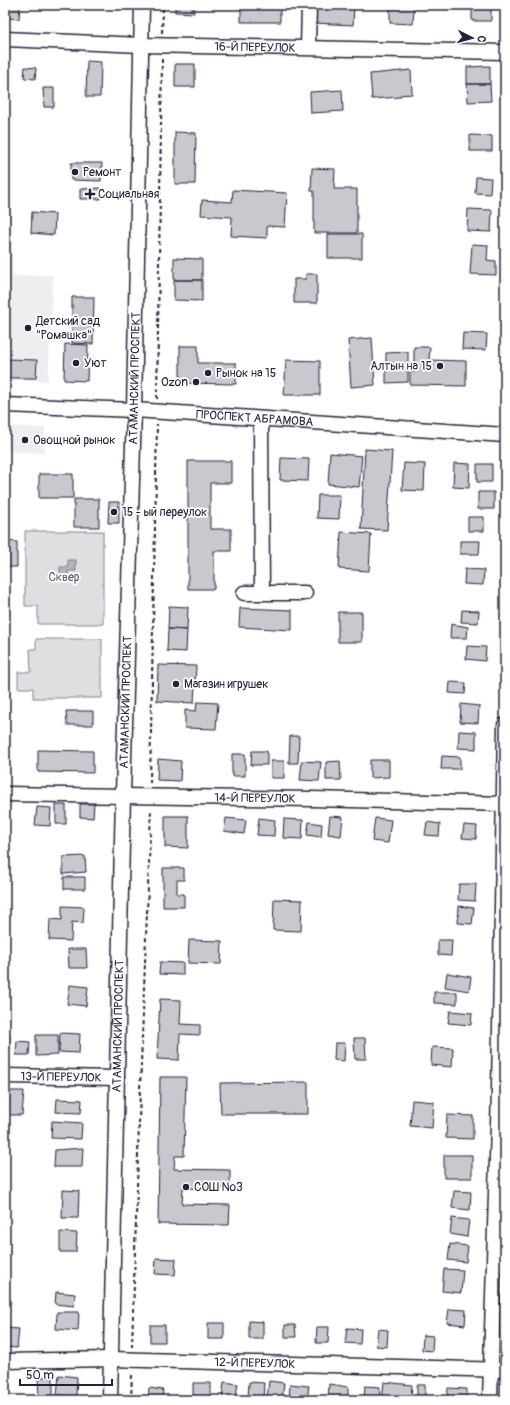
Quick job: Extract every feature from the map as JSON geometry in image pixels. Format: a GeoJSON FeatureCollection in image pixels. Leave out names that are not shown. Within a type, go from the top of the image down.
{"type":"FeatureCollection","features":[{"type":"Feature","properties":{"kind":"street","name":"АТАМАНСКИЙ ПРОСПЕКТ"},"geometry":{"type":"LineString","coordinates":[[110,1400],[123,795],[134,410],[142,5]]}},
{"type":"Feature","properties":{"kind":"street"},"geometry":{"type":"LineString","coordinates":[[308,47],[309,5]]}},
{"type":"Feature","properties":{"kind":"street","name":"16-Й ПЕРЕУЛОК"},"geometry":{"type":"LineString","coordinates":[[5,39],[141,45],[308,47],[505,52]]}},
{"type":"Feature","properties":{"kind":"street","name":"ПРОСПЕКТ АБРАМОВА"},"geometry":{"type":"LineString","coordinates":[[5,405],[134,410],[505,435]]}},
{"type":"Feature","properties":{"kind":"street"},"geometry":{"type":"LineString","coordinates":[[261,419],[262,593]]}},
{"type":"Feature","properties":{"kind":"street"},"geometry":{"type":"LineString","coordinates":[[244,593],[305,593]]}},
{"type":"Feature","properties":{"kind":"street"},"geometry":{"type":"LineString","coordinates":[[490,1400],[502,1089],[505,725]]}},
{"type":"Feature","properties":{"kind":"street","name":"14-Й ПЕРЕУЛОК"},"geometry":{"type":"LineString","coordinates":[[5,794],[150,795],[504,804]]}},
{"type":"Feature","properties":{"kind":"street","name":"13-Й ПЕРЕУЛОК"},"geometry":{"type":"LineString","coordinates":[[5,1076],[117,1078]]}},
{"type":"Feature","properties":{"kind":"street","name":"12-Й ПЕРЕУЛОК"},"geometry":{"type":"LineString","coordinates":[[5,1361],[110,1359],[505,1370]]}},
{"type":"Feature","properties":{"kind":"path"},"geometry":{"type":"LineString","coordinates":[[131,1400],[139,1098],[151,815],[150,795],[163,5]]}},
{"type":"Feature","properties":{"kind":"shaded area","name":"Детский сад \"Ромашка\""},"geometry":{"type":"Polygon","coordinates":[[[5,190],[10,190],[13,276],[53,275],[48,381],[5,379],[5,190]]]}},
{"type":"Feature","properties":{"kind":"shaded area","name":"Овощной рынок"},"geometry":{"type":"Polygon","coordinates":[[[5,426],[45,428],[44,453],[5,451],[5,426]]]}},
{"type":"Feature","properties":{"kind":"shaded area"},"geometry":{"type":"Polygon","coordinates":[[[68,560],[76,560],[76,571],[68,571],[68,576],[60,576],[60,567],[68,567],[68,560]]]}},
{"type":"Feature","properties":{"kind":"green space","name":"Сквер"},"geometry":{"type":"Polygon","coordinates":[[[25,531],[103,531],[103,624],[38,624],[38,606],[25,606],[25,531]]]}},
{"type":"Feature","properties":{"kind":"green space"},"geometry":{"type":"Polygon","coordinates":[[[36,639],[102,639],[102,698],[33,698],[33,688],[18,688],[18,672],[31,672],[30,649],[36,649],[36,639]]]}},
{"type":"Feature","properties":{"kind":"building"},"geometry":{"type":"Polygon","coordinates":[[[5,5],[20,5],[19,19],[5,18],[5,5]]]}},
{"type":"Feature","properties":{"kind":"building"},"geometry":{"type":"Polygon","coordinates":[[[51,5],[87,5],[87,8],[51,7],[51,5]]]}},
{"type":"Feature","properties":{"kind":"building"},"geometry":{"type":"Polygon","coordinates":[[[175,5],[194,5],[194,13],[175,12],[175,5]]]}},
{"type":"Feature","properties":{"kind":"building"},"geometry":{"type":"Polygon","coordinates":[[[315,5],[354,5],[353,25],[314,23],[315,5]]]}},
{"type":"Feature","properties":{"kind":"building"},"geometry":{"type":"Polygon","coordinates":[[[390,5],[414,5],[413,24],[390,23],[390,5]]]}},
{"type":"Feature","properties":{"kind":"building"},"geometry":{"type":"Polygon","coordinates":[[[472,5],[491,5],[491,21],[472,21],[472,5]]]}},
{"type":"Feature","properties":{"kind":"building"},"geometry":{"type":"Polygon","coordinates":[[[241,6],[280,6],[280,22],[241,22],[241,6]]]}},
{"type":"Feature","properties":{"kind":"building"},"geometry":{"type":"Polygon","coordinates":[[[87,61],[101,62],[100,97],[86,97],[87,61]]]}},
{"type":"Feature","properties":{"kind":"building"},"geometry":{"type":"Polygon","coordinates":[[[175,64],[195,64],[195,87],[175,87],[175,64]]]}},
{"type":"Feature","properties":{"kind":"building"},"geometry":{"type":"Polygon","coordinates":[[[490,66],[490,84],[467,84],[467,67],[490,66]]]}},
{"type":"Feature","properties":{"kind":"building"},"geometry":{"type":"Polygon","coordinates":[[[25,67],[36,68],[35,79],[24,78],[25,67]]]}},
{"type":"Feature","properties":{"kind":"building"},"geometry":{"type":"Polygon","coordinates":[[[411,70],[412,94],[400,95],[400,97],[372,99],[370,74],[411,70]]]}},
{"type":"Feature","properties":{"kind":"building"},"geometry":{"type":"Polygon","coordinates":[[[467,84],[490,84],[491,101],[468,102],[467,84]]]}},
{"type":"Feature","properties":{"kind":"building"},"geometry":{"type":"Polygon","coordinates":[[[43,88],[54,88],[54,107],[44,107],[43,88]]]}},
{"type":"Feature","properties":{"kind":"building"},"geometry":{"type":"Polygon","coordinates":[[[342,90],[343,111],[311,113],[310,92],[342,90]]]}},
{"type":"Feature","properties":{"kind":"building"},"geometry":{"type":"Polygon","coordinates":[[[175,132],[196,133],[195,184],[175,184],[175,132]]]}},
{"type":"Feature","properties":{"kind":"building"},"geometry":{"type":"Polygon","coordinates":[[[470,135],[492,136],[492,151],[470,151],[470,135]]]}},
{"type":"Feature","properties":{"kind":"building"},"geometry":{"type":"Polygon","coordinates":[[[71,163],[102,163],[101,181],[71,180],[71,163]]]}},
{"type":"Feature","properties":{"kind":"building"},"geometry":{"type":"Polygon","coordinates":[[[312,168],[335,169],[334,189],[357,189],[357,233],[314,233],[314,191],[311,191],[312,168]]]}},
{"type":"Feature","properties":{"kind":"building"},"geometry":{"type":"Polygon","coordinates":[[[476,177],[491,178],[490,194],[475,193],[476,177]]]}},
{"type":"Feature","properties":{"kind":"building"},"geometry":{"type":"Polygon","coordinates":[[[100,188],[101,199],[80,199],[80,189],[100,188]]]}},
{"type":"Feature","properties":{"kind":"building"},"geometry":{"type":"Polygon","coordinates":[[[233,190],[287,193],[285,227],[267,226],[267,238],[231,236],[232,217],[201,215],[202,200],[232,202],[233,190]]]}},
{"type":"Feature","properties":{"kind":"building"},"geometry":{"type":"Polygon","coordinates":[[[468,209],[492,210],[491,232],[467,231],[468,209]]]}},
{"type":"Feature","properties":{"kind":"building"},"geometry":{"type":"Polygon","coordinates":[[[32,212],[55,214],[54,235],[31,233],[32,212]]]}},
{"type":"Feature","properties":{"kind":"building"},"geometry":{"type":"Polygon","coordinates":[[[328,234],[362,234],[362,258],[328,258],[328,234]]]}},
{"type":"Feature","properties":{"kind":"building"},"geometry":{"type":"Polygon","coordinates":[[[472,244],[488,245],[487,260],[496,261],[496,275],[470,274],[472,244]]]}},
{"type":"Feature","properties":{"kind":"building"},"geometry":{"type":"Polygon","coordinates":[[[174,258],[202,259],[202,280],[174,280],[174,258]]]}},
{"type":"Feature","properties":{"kind":"building"},"geometry":{"type":"Polygon","coordinates":[[[306,274],[317,274],[317,303],[294,303],[294,279],[306,279],[306,274]]]}},
{"type":"Feature","properties":{"kind":"building"},"geometry":{"type":"Polygon","coordinates":[[[174,280],[202,280],[202,301],[174,300],[174,280]]]}},
{"type":"Feature","properties":{"kind":"building"},"geometry":{"type":"Polygon","coordinates":[[[72,297],[94,297],[93,344],[72,343],[72,297]]]}},
{"type":"Feature","properties":{"kind":"building"},"geometry":{"type":"Polygon","coordinates":[[[463,333],[487,334],[486,350],[462,349],[463,333]]]}},
{"type":"Feature","properties":{"kind":"building"},"geometry":{"type":"Polygon","coordinates":[[[372,338],[375,385],[351,387],[348,340],[372,338]]]}},
{"type":"Feature","properties":{"kind":"building","name":"Уют"},"geometry":{"type":"Polygon","coordinates":[[[65,344],[88,345],[87,381],[64,380],[65,344]]]}},
{"type":"Feature","properties":{"kind":"building","name":"Рынок на 15"},"geometry":{"type":"Polygon","coordinates":[[[180,346],[198,346],[198,363],[236,363],[236,384],[180,383],[180,346]]]}},
{"type":"Feature","properties":{"kind":"building","name":"Алтын на 15"},"geometry":{"type":"Polygon","coordinates":[[[414,347],[430,347],[429,360],[466,361],[466,386],[410,385],[410,372],[414,372],[414,347]]]}},
{"type":"Feature","properties":{"kind":"building"},"geometry":{"type":"Polygon","coordinates":[[[408,352],[408,382],[386,383],[386,353],[408,352]]]}},
{"type":"Feature","properties":{"kind":"building"},"geometry":{"type":"Polygon","coordinates":[[[5,359],[37,360],[36,378],[5,378],[5,359]]]}},
{"type":"Feature","properties":{"kind":"building"},"geometry":{"type":"Polygon","coordinates":[[[286,360],[320,361],[320,395],[284,395],[286,360]]]}},
{"type":"Feature","properties":{"kind":"building"},"geometry":{"type":"Polygon","coordinates":[[[365,449],[392,451],[387,530],[361,529],[365,449]]]}},
{"type":"Feature","properties":{"kind":"building"},"geometry":{"type":"Polygon","coordinates":[[[330,453],[362,456],[359,487],[328,484],[330,453]]]}},
{"type":"Feature","properties":{"kind":"building"},"geometry":{"type":"Polygon","coordinates":[[[281,458],[309,459],[308,481],[280,480],[281,458]]]}},
{"type":"Feature","properties":{"kind":"building"},"geometry":{"type":"Polygon","coordinates":[[[188,461],[231,461],[231,483],[210,483],[210,529],[231,529],[231,551],[214,551],[214,589],[188,589],[188,461]]]}},
{"type":"Feature","properties":{"kind":"building"},"geometry":{"type":"Polygon","coordinates":[[[404,463],[425,464],[424,491],[402,490],[404,463]]]}},
{"type":"Feature","properties":{"kind":"building"},"geometry":{"type":"Polygon","coordinates":[[[454,463],[470,464],[469,488],[453,487],[454,463]]]}},
{"type":"Feature","properties":{"kind":"building"},"geometry":{"type":"Polygon","coordinates":[[[477,464],[492,464],[492,482],[477,482],[477,464]]]}},
{"type":"Feature","properties":{"kind":"building"},"geometry":{"type":"Polygon","coordinates":[[[39,474],[73,474],[73,498],[39,498],[39,474]]]}},
{"type":"Feature","properties":{"kind":"building"},"geometry":{"type":"Polygon","coordinates":[[[478,492],[494,492],[494,509],[478,509],[478,492]]]}},
{"type":"Feature","properties":{"kind":"building"},"geometry":{"type":"Polygon","coordinates":[[[318,495],[340,495],[339,519],[317,518],[318,495]]]}},
{"type":"Feature","properties":{"kind":"building"},"geometry":{"type":"Polygon","coordinates":[[[74,499],[99,499],[99,527],[74,527],[74,499]]]}},
{"type":"Feature","properties":{"kind":"building","name":"15 - ый переулок"},"geometry":{"type":"Polygon","coordinates":[[[109,502],[119,502],[119,523],[108,523],[109,502]]]}},
{"type":"Feature","properties":{"kind":"building"},"geometry":{"type":"Polygon","coordinates":[[[468,517],[484,517],[484,531],[468,531],[468,517]]]}},
{"type":"Feature","properties":{"kind":"building"},"geometry":{"type":"Polygon","coordinates":[[[341,532],[371,534],[369,571],[339,569],[341,532]]]}},
{"type":"Feature","properties":{"kind":"building"},"geometry":{"type":"Polygon","coordinates":[[[5,541],[17,542],[17,567],[7,567],[5,650],[5,541]]]}},
{"type":"Feature","properties":{"kind":"building"},"geometry":{"type":"Polygon","coordinates":[[[460,541],[480,541],[479,554],[460,554],[460,541]]]}},
{"type":"Feature","properties":{"kind":"building"},"geometry":{"type":"Polygon","coordinates":[[[465,569],[484,570],[483,585],[464,584],[465,569]]]}},
{"type":"Feature","properties":{"kind":"building"},"geometry":{"type":"Polygon","coordinates":[[[169,606],[188,607],[187,630],[168,629],[169,606]]]}},
{"type":"Feature","properties":{"kind":"building"},"geometry":{"type":"Polygon","coordinates":[[[240,608],[292,610],[292,630],[239,627],[240,608]]]}},
{"type":"Feature","properties":{"kind":"building"},"geometry":{"type":"Polygon","coordinates":[[[462,610],[479,611],[478,623],[461,622],[462,610]]]}},
{"type":"Feature","properties":{"kind":"building"},"geometry":{"type":"Polygon","coordinates":[[[338,612],[362,612],[362,642],[338,642],[338,612]]]}},
{"type":"Feature","properties":{"kind":"building"},"geometry":{"type":"Polygon","coordinates":[[[451,624],[468,627],[467,638],[450,638],[451,624]]]}},
{"type":"Feature","properties":{"kind":"building"},"geometry":{"type":"Polygon","coordinates":[[[168,629],[187,630],[186,652],[167,651],[168,629]]]}},
{"type":"Feature","properties":{"kind":"building"},"geometry":{"type":"Polygon","coordinates":[[[467,646],[486,647],[485,661],[466,659],[467,646]]]}},
{"type":"Feature","properties":{"kind":"building","name":"Магазин игрушек"},"geometry":{"type":"Polygon","coordinates":[[[158,665],[196,666],[194,703],[157,701],[158,665]]]}},
{"type":"Feature","properties":{"kind":"building"},"geometry":{"type":"Polygon","coordinates":[[[450,682],[466,683],[465,694],[449,693],[450,682]]]}},
{"type":"Feature","properties":{"kind":"building"},"geometry":{"type":"Polygon","coordinates":[[[197,702],[218,703],[216,729],[185,728],[185,710],[196,711],[197,702]]]}},
{"type":"Feature","properties":{"kind":"building"},"geometry":{"type":"Polygon","coordinates":[[[461,704],[479,706],[478,723],[460,722],[461,704]]]}},
{"type":"Feature","properties":{"kind":"building"},"geometry":{"type":"Polygon","coordinates":[[[66,711],[93,711],[93,725],[67,725],[66,711]]]}},
{"type":"Feature","properties":{"kind":"building"},"geometry":{"type":"Polygon","coordinates":[[[459,731],[476,732],[476,749],[458,748],[459,731]]]}},
{"type":"Feature","properties":{"kind":"building"},"geometry":{"type":"Polygon","coordinates":[[[290,736],[299,736],[298,763],[289,763],[290,736]]]}},
{"type":"Feature","properties":{"kind":"building"},"geometry":{"type":"Polygon","coordinates":[[[38,750],[93,751],[93,773],[38,772],[38,750]]]}},
{"type":"Feature","properties":{"kind":"building"},"geometry":{"type":"Polygon","coordinates":[[[252,751],[267,751],[267,765],[251,765],[252,751]]]}},
{"type":"Feature","properties":{"kind":"building"},"geometry":{"type":"Polygon","coordinates":[[[232,754],[245,754],[245,776],[232,776],[232,754]]]}},
{"type":"Feature","properties":{"kind":"building"},"geometry":{"type":"Polygon","coordinates":[[[442,756],[460,757],[460,769],[441,769],[442,756]]]}},
{"type":"Feature","properties":{"kind":"building"},"geometry":{"type":"Polygon","coordinates":[[[158,759],[181,761],[180,781],[157,780],[158,759]]]}},
{"type":"Feature","properties":{"kind":"building"},"geometry":{"type":"Polygon","coordinates":[[[370,760],[389,760],[389,777],[370,778],[370,760]]]}},
{"type":"Feature","properties":{"kind":"building"},"geometry":{"type":"Polygon","coordinates":[[[271,761],[284,761],[284,778],[271,778],[271,761]]]}},
{"type":"Feature","properties":{"kind":"building"},"geometry":{"type":"Polygon","coordinates":[[[302,761],[321,762],[319,781],[300,780],[302,761]]]}},
{"type":"Feature","properties":{"kind":"building"},"geometry":{"type":"Polygon","coordinates":[[[340,761],[341,780],[326,780],[326,762],[340,761]]]}},
{"type":"Feature","properties":{"kind":"building"},"geometry":{"type":"Polygon","coordinates":[[[80,804],[94,804],[93,818],[80,817],[80,804]]]}},
{"type":"Feature","properties":{"kind":"building"},"geometry":{"type":"Polygon","coordinates":[[[56,805],[66,805],[66,824],[56,824],[56,805]]]}},
{"type":"Feature","properties":{"kind":"building"},"geometry":{"type":"Polygon","coordinates":[[[37,807],[51,808],[50,826],[35,825],[37,807]]]}},
{"type":"Feature","properties":{"kind":"building"},"geometry":{"type":"Polygon","coordinates":[[[165,816],[188,816],[188,848],[165,847],[165,816]]]}},
{"type":"Feature","properties":{"kind":"building"},"geometry":{"type":"Polygon","coordinates":[[[330,816],[343,817],[341,836],[328,834],[330,816]]]}},
{"type":"Feature","properties":{"kind":"building"},"geometry":{"type":"Polygon","coordinates":[[[226,818],[246,820],[244,834],[224,831],[226,818]]]}},
{"type":"Feature","properties":{"kind":"building"},"geometry":{"type":"Polygon","coordinates":[[[259,818],[275,820],[274,836],[257,835],[259,818]]]}},
{"type":"Feature","properties":{"kind":"building"},"geometry":{"type":"Polygon","coordinates":[[[375,818],[391,820],[388,843],[372,841],[375,818]]]}},
{"type":"Feature","properties":{"kind":"building"},"geometry":{"type":"Polygon","coordinates":[[[284,819],[303,820],[302,839],[283,838],[284,819]]]}},
{"type":"Feature","properties":{"kind":"building"},"geometry":{"type":"Polygon","coordinates":[[[309,822],[322,824],[321,837],[307,835],[309,822]]]}},
{"type":"Feature","properties":{"kind":"building"},"geometry":{"type":"Polygon","coordinates":[[[427,822],[440,824],[439,836],[425,835],[427,822]]]}},
{"type":"Feature","properties":{"kind":"building"},"geometry":{"type":"Polygon","coordinates":[[[464,825],[477,826],[476,839],[462,838],[464,825]]]}},
{"type":"Feature","properties":{"kind":"building"},"geometry":{"type":"Polygon","coordinates":[[[85,856],[86,872],[63,874],[63,857],[85,856]]]}},
{"type":"Feature","properties":{"kind":"building"},"geometry":{"type":"Polygon","coordinates":[[[163,868],[184,868],[184,880],[177,880],[177,894],[184,894],[184,907],[163,907],[163,868]]]}},
{"type":"Feature","properties":{"kind":"building"},"geometry":{"type":"Polygon","coordinates":[[[64,877],[85,877],[85,889],[64,889],[64,877]]]}},
{"type":"Feature","properties":{"kind":"building"},"geometry":{"type":"Polygon","coordinates":[[[459,884],[476,884],[475,901],[458,900],[459,884]]]}},
{"type":"Feature","properties":{"kind":"building"},"geometry":{"type":"Polygon","coordinates":[[[274,899],[302,900],[301,931],[273,930],[274,899]]]}},
{"type":"Feature","properties":{"kind":"building"},"geometry":{"type":"Polygon","coordinates":[[[62,906],[84,907],[83,923],[72,922],[71,941],[49,940],[50,919],[62,920],[62,906]]]}},
{"type":"Feature","properties":{"kind":"building"},"geometry":{"type":"Polygon","coordinates":[[[459,906],[474,908],[472,924],[458,923],[459,906]]]}},
{"type":"Feature","properties":{"kind":"building"},"geometry":{"type":"Polygon","coordinates":[[[189,940],[222,941],[221,964],[188,963],[189,940]]]}},
{"type":"Feature","properties":{"kind":"building"},"geometry":{"type":"Polygon","coordinates":[[[438,940],[452,940],[451,956],[438,955],[438,940]]]}},
{"type":"Feature","properties":{"kind":"building"},"geometry":{"type":"Polygon","coordinates":[[[68,949],[86,949],[87,968],[69,968],[68,949]]]}},
{"type":"Feature","properties":{"kind":"building"},"geometry":{"type":"Polygon","coordinates":[[[160,962],[183,963],[183,975],[159,974],[160,962]]]}},
{"type":"Feature","properties":{"kind":"building"},"geometry":{"type":"Polygon","coordinates":[[[447,973],[471,977],[469,991],[445,987],[447,973]]]}},
{"type":"Feature","properties":{"kind":"building"},"geometry":{"type":"Polygon","coordinates":[[[70,985],[88,987],[86,1006],[67,1004],[70,985]]]}},
{"type":"Feature","properties":{"kind":"building"},"geometry":{"type":"Polygon","coordinates":[[[434,992],[457,992],[457,1004],[434,1003],[434,992]]]}},
{"type":"Feature","properties":{"kind":"building"},"geometry":{"type":"Polygon","coordinates":[[[160,999],[181,1000],[180,1024],[200,1025],[200,1035],[180,1034],[179,1060],[157,1059],[160,999]]]}},
{"type":"Feature","properties":{"kind":"building"},"geometry":{"type":"Polygon","coordinates":[[[450,1011],[472,1013],[471,1025],[448,1023],[450,1011]]]}},
{"type":"Feature","properties":{"kind":"building"},"geometry":{"type":"Polygon","coordinates":[[[60,1033],[80,1034],[79,1053],[59,1052],[60,1033]]]}},
{"type":"Feature","properties":{"kind":"building"},"geometry":{"type":"Polygon","coordinates":[[[36,1035],[58,1035],[58,1055],[36,1056],[36,1035]]]}},
{"type":"Feature","properties":{"kind":"building"},"geometry":{"type":"Polygon","coordinates":[[[5,1036],[10,1037],[8,1053],[5,1053],[5,1036]]]}},
{"type":"Feature","properties":{"kind":"building"},"geometry":{"type":"Polygon","coordinates":[[[354,1038],[365,1038],[366,1059],[355,1059],[354,1038]]]}},
{"type":"Feature","properties":{"kind":"building"},"geometry":{"type":"Polygon","coordinates":[[[17,1041],[30,1042],[29,1055],[16,1055],[17,1041]]]}},
{"type":"Feature","properties":{"kind":"building"},"geometry":{"type":"Polygon","coordinates":[[[335,1043],[345,1043],[344,1061],[334,1060],[335,1043]]]}},
{"type":"Feature","properties":{"kind":"building"},"geometry":{"type":"Polygon","coordinates":[[[432,1047],[453,1048],[452,1067],[431,1065],[432,1047]]]}},
{"type":"Feature","properties":{"kind":"building","name":"СОШ №3"},"geometry":{"type":"Polygon","coordinates":[[[160,1077],[186,1077],[184,1156],[175,1156],[174,1169],[230,1170],[230,1189],[183,1188],[182,1204],[230,1205],[229,1225],[158,1224],[160,1077]]]}},
{"type":"Feature","properties":{"kind":"building"},"geometry":{"type":"Polygon","coordinates":[[[308,1082],[308,1114],[221,1114],[220,1083],[308,1082]]]}},
{"type":"Feature","properties":{"kind":"building"},"geometry":{"type":"Polygon","coordinates":[[[10,1091],[24,1091],[22,1115],[8,1115],[10,1091]]]}},
{"type":"Feature","properties":{"kind":"building"},"geometry":{"type":"Polygon","coordinates":[[[57,1099],[82,1100],[81,1113],[56,1112],[57,1099]]]}},
{"type":"Feature","properties":{"kind":"building"},"geometry":{"type":"Polygon","coordinates":[[[412,1100],[434,1102],[432,1128],[410,1126],[412,1100]]]}},
{"type":"Feature","properties":{"kind":"building"},"geometry":{"type":"Polygon","coordinates":[[[447,1115],[473,1116],[473,1139],[446,1138],[447,1115]]]}},
{"type":"Feature","properties":{"kind":"building"},"geometry":{"type":"Polygon","coordinates":[[[52,1121],[82,1123],[81,1139],[51,1138],[52,1121]]]}},
{"type":"Feature","properties":{"kind":"building"},"geometry":{"type":"Polygon","coordinates":[[[83,1148],[82,1167],[54,1167],[55,1150],[83,1148]]]}},
{"type":"Feature","properties":{"kind":"building"},"geometry":{"type":"Polygon","coordinates":[[[444,1155],[472,1155],[472,1178],[444,1178],[444,1155]]]}},
{"type":"Feature","properties":{"kind":"building"},"geometry":{"type":"Polygon","coordinates":[[[63,1190],[79,1191],[78,1218],[62,1218],[63,1190]]]}},
{"type":"Feature","properties":{"kind":"building"},"geometry":{"type":"Polygon","coordinates":[[[454,1191],[471,1192],[470,1210],[452,1208],[454,1191]]]}},
{"type":"Feature","properties":{"kind":"building"},"geometry":{"type":"Polygon","coordinates":[[[452,1218],[469,1220],[467,1237],[450,1234],[452,1218]]]}},
{"type":"Feature","properties":{"kind":"building"},"geometry":{"type":"Polygon","coordinates":[[[60,1232],[77,1233],[76,1252],[60,1252],[60,1232]]]}},
{"type":"Feature","properties":{"kind":"building"},"geometry":{"type":"Polygon","coordinates":[[[450,1244],[468,1246],[466,1262],[448,1260],[450,1244]]]}},
{"type":"Feature","properties":{"kind":"building"},"geometry":{"type":"Polygon","coordinates":[[[156,1258],[176,1259],[175,1275],[155,1274],[156,1258]]]}},
{"type":"Feature","properties":{"kind":"building"},"geometry":{"type":"Polygon","coordinates":[[[444,1269],[463,1270],[461,1293],[442,1291],[444,1269]]]}},
{"type":"Feature","properties":{"kind":"building"},"geometry":{"type":"Polygon","coordinates":[[[56,1292],[75,1294],[74,1306],[55,1304],[56,1292]]]}},
{"type":"Feature","properties":{"kind":"building"},"geometry":{"type":"Polygon","coordinates":[[[449,1309],[466,1310],[465,1325],[447,1323],[449,1309]]]}},
{"type":"Feature","properties":{"kind":"building"},"geometry":{"type":"Polygon","coordinates":[[[57,1312],[79,1312],[78,1331],[56,1329],[57,1312]]]}},
{"type":"Feature","properties":{"kind":"building"},"geometry":{"type":"Polygon","coordinates":[[[249,1321],[263,1322],[263,1339],[249,1339],[249,1321]]]}},
{"type":"Feature","properties":{"kind":"building"},"geometry":{"type":"Polygon","coordinates":[[[208,1323],[224,1323],[224,1339],[208,1339],[208,1323]]]}},
{"type":"Feature","properties":{"kind":"building"},"geometry":{"type":"Polygon","coordinates":[[[150,1325],[165,1325],[165,1342],[150,1342],[150,1325]]]}},
{"type":"Feature","properties":{"kind":"building"},"geometry":{"type":"Polygon","coordinates":[[[285,1325],[295,1325],[296,1337],[285,1337],[285,1325]]]}},
{"type":"Feature","properties":{"kind":"building"},"geometry":{"type":"Polygon","coordinates":[[[317,1327],[329,1327],[328,1343],[316,1343],[317,1327]]]}},
{"type":"Feature","properties":{"kind":"building"},"geometry":{"type":"Polygon","coordinates":[[[5,1328],[19,1329],[17,1348],[5,1347],[5,1328]]]}},
{"type":"Feature","properties":{"kind":"building"},"geometry":{"type":"Polygon","coordinates":[[[347,1328],[361,1329],[360,1344],[345,1343],[347,1328]]]}},
{"type":"Feature","properties":{"kind":"building"},"geometry":{"type":"Polygon","coordinates":[[[378,1329],[388,1330],[387,1347],[376,1346],[378,1329]]]}},
{"type":"Feature","properties":{"kind":"building"},"geometry":{"type":"Polygon","coordinates":[[[423,1335],[433,1336],[432,1351],[422,1350],[423,1335]]]}},
{"type":"Feature","properties":{"kind":"building"},"geometry":{"type":"Polygon","coordinates":[[[59,1375],[77,1377],[76,1396],[57,1395],[59,1375]]]}},
{"type":"Feature","properties":{"kind":"building"},"geometry":{"type":"Polygon","coordinates":[[[38,1377],[53,1377],[53,1397],[39,1398],[38,1377]]]}},
{"type":"Feature","properties":{"kind":"building"},"geometry":{"type":"Polygon","coordinates":[[[269,1381],[284,1383],[282,1400],[267,1399],[269,1381]]]}},
{"type":"Feature","properties":{"kind":"building"},"geometry":{"type":"Polygon","coordinates":[[[224,1382],[238,1384],[235,1400],[222,1400],[224,1382]]]}},
{"type":"Feature","properties":{"kind":"building"},"geometry":{"type":"Polygon","coordinates":[[[249,1382],[264,1383],[263,1400],[248,1400],[249,1382]]]}},
{"type":"Feature","properties":{"kind":"building"},"geometry":{"type":"Polygon","coordinates":[[[384,1382],[412,1385],[411,1400],[382,1400],[384,1382]]]}},
{"type":"Feature","properties":{"kind":"building"},"geometry":{"type":"Polygon","coordinates":[[[193,1383],[211,1383],[211,1400],[193,1400],[193,1383]]]}},
{"type":"Feature","properties":{"kind":"building"},"geometry":{"type":"Polygon","coordinates":[[[290,1384],[309,1386],[307,1400],[289,1400],[290,1384]]]}},
{"type":"Feature","properties":{"kind":"building"},"geometry":{"type":"Polygon","coordinates":[[[329,1384],[348,1387],[348,1400],[328,1400],[329,1384]]]}},
{"type":"Feature","properties":{"kind":"building"},"geometry":{"type":"Polygon","coordinates":[[[417,1385],[425,1385],[425,1400],[417,1400],[417,1385]]]}},
{"type":"Feature","properties":{"kind":"building"},"geometry":{"type":"Polygon","coordinates":[[[365,1386],[380,1387],[379,1400],[364,1400],[365,1386]]]}},
{"type":"Feature","properties":{"kind":"building"},"geometry":{"type":"Polygon","coordinates":[[[149,1388],[163,1390],[162,1400],[148,1400],[149,1388]]]}},
{"type":"Feature","properties":{"kind":"building"},"geometry":{"type":"Polygon","coordinates":[[[448,1388],[467,1389],[466,1400],[447,1400],[448,1388]]]}},
{"type":"Feature","properties":{"kind":"place","name":"Ремонт"},"geometry":{"type":"Point","coordinates":[75,172]}},
{"type":"Feature","properties":{"kind":"place","name":"Социальная"},"geometry":{"type":"Point","coordinates":[90,194]}},
{"type":"Feature","properties":{"kind":"place","name":"Детский сад \"Ромашка\""},"geometry":{"type":"Point","coordinates":[28,328]}},
{"type":"Feature","properties":{"kind":"place","name":"Уют"},"geometry":{"type":"Point","coordinates":[76,363]}},
{"type":"Feature","properties":{"kind":"place","name":"Алтын на 15"},"geometry":{"type":"Point","coordinates":[440,366]}},
{"type":"Feature","properties":{"kind":"place","name":"Рынок на 15"},"geometry":{"type":"Point","coordinates":[208,373]}},
{"type":"Feature","properties":{"kind":"place","name":"Ozon"},"geometry":{"type":"Point","coordinates":[196,382]}},
{"type":"Feature","properties":{"kind":"place","name":"Овощной рынок"},"geometry":{"type":"Point","coordinates":[25,440]}},
{"type":"Feature","properties":{"kind":"place","name":"15 - ый переулок"},"geometry":{"type":"Point","coordinates":[114,512]}},
{"type":"Feature","properties":{"kind":"place","name":"Магазин игрушек"},"geometry":{"type":"Point","coordinates":[176,684]}},
{"type":"Feature","properties":{"kind":"place","name":"СОШ №3"},"geometry":{"type":"Point","coordinates":[186,1187]}}]}
